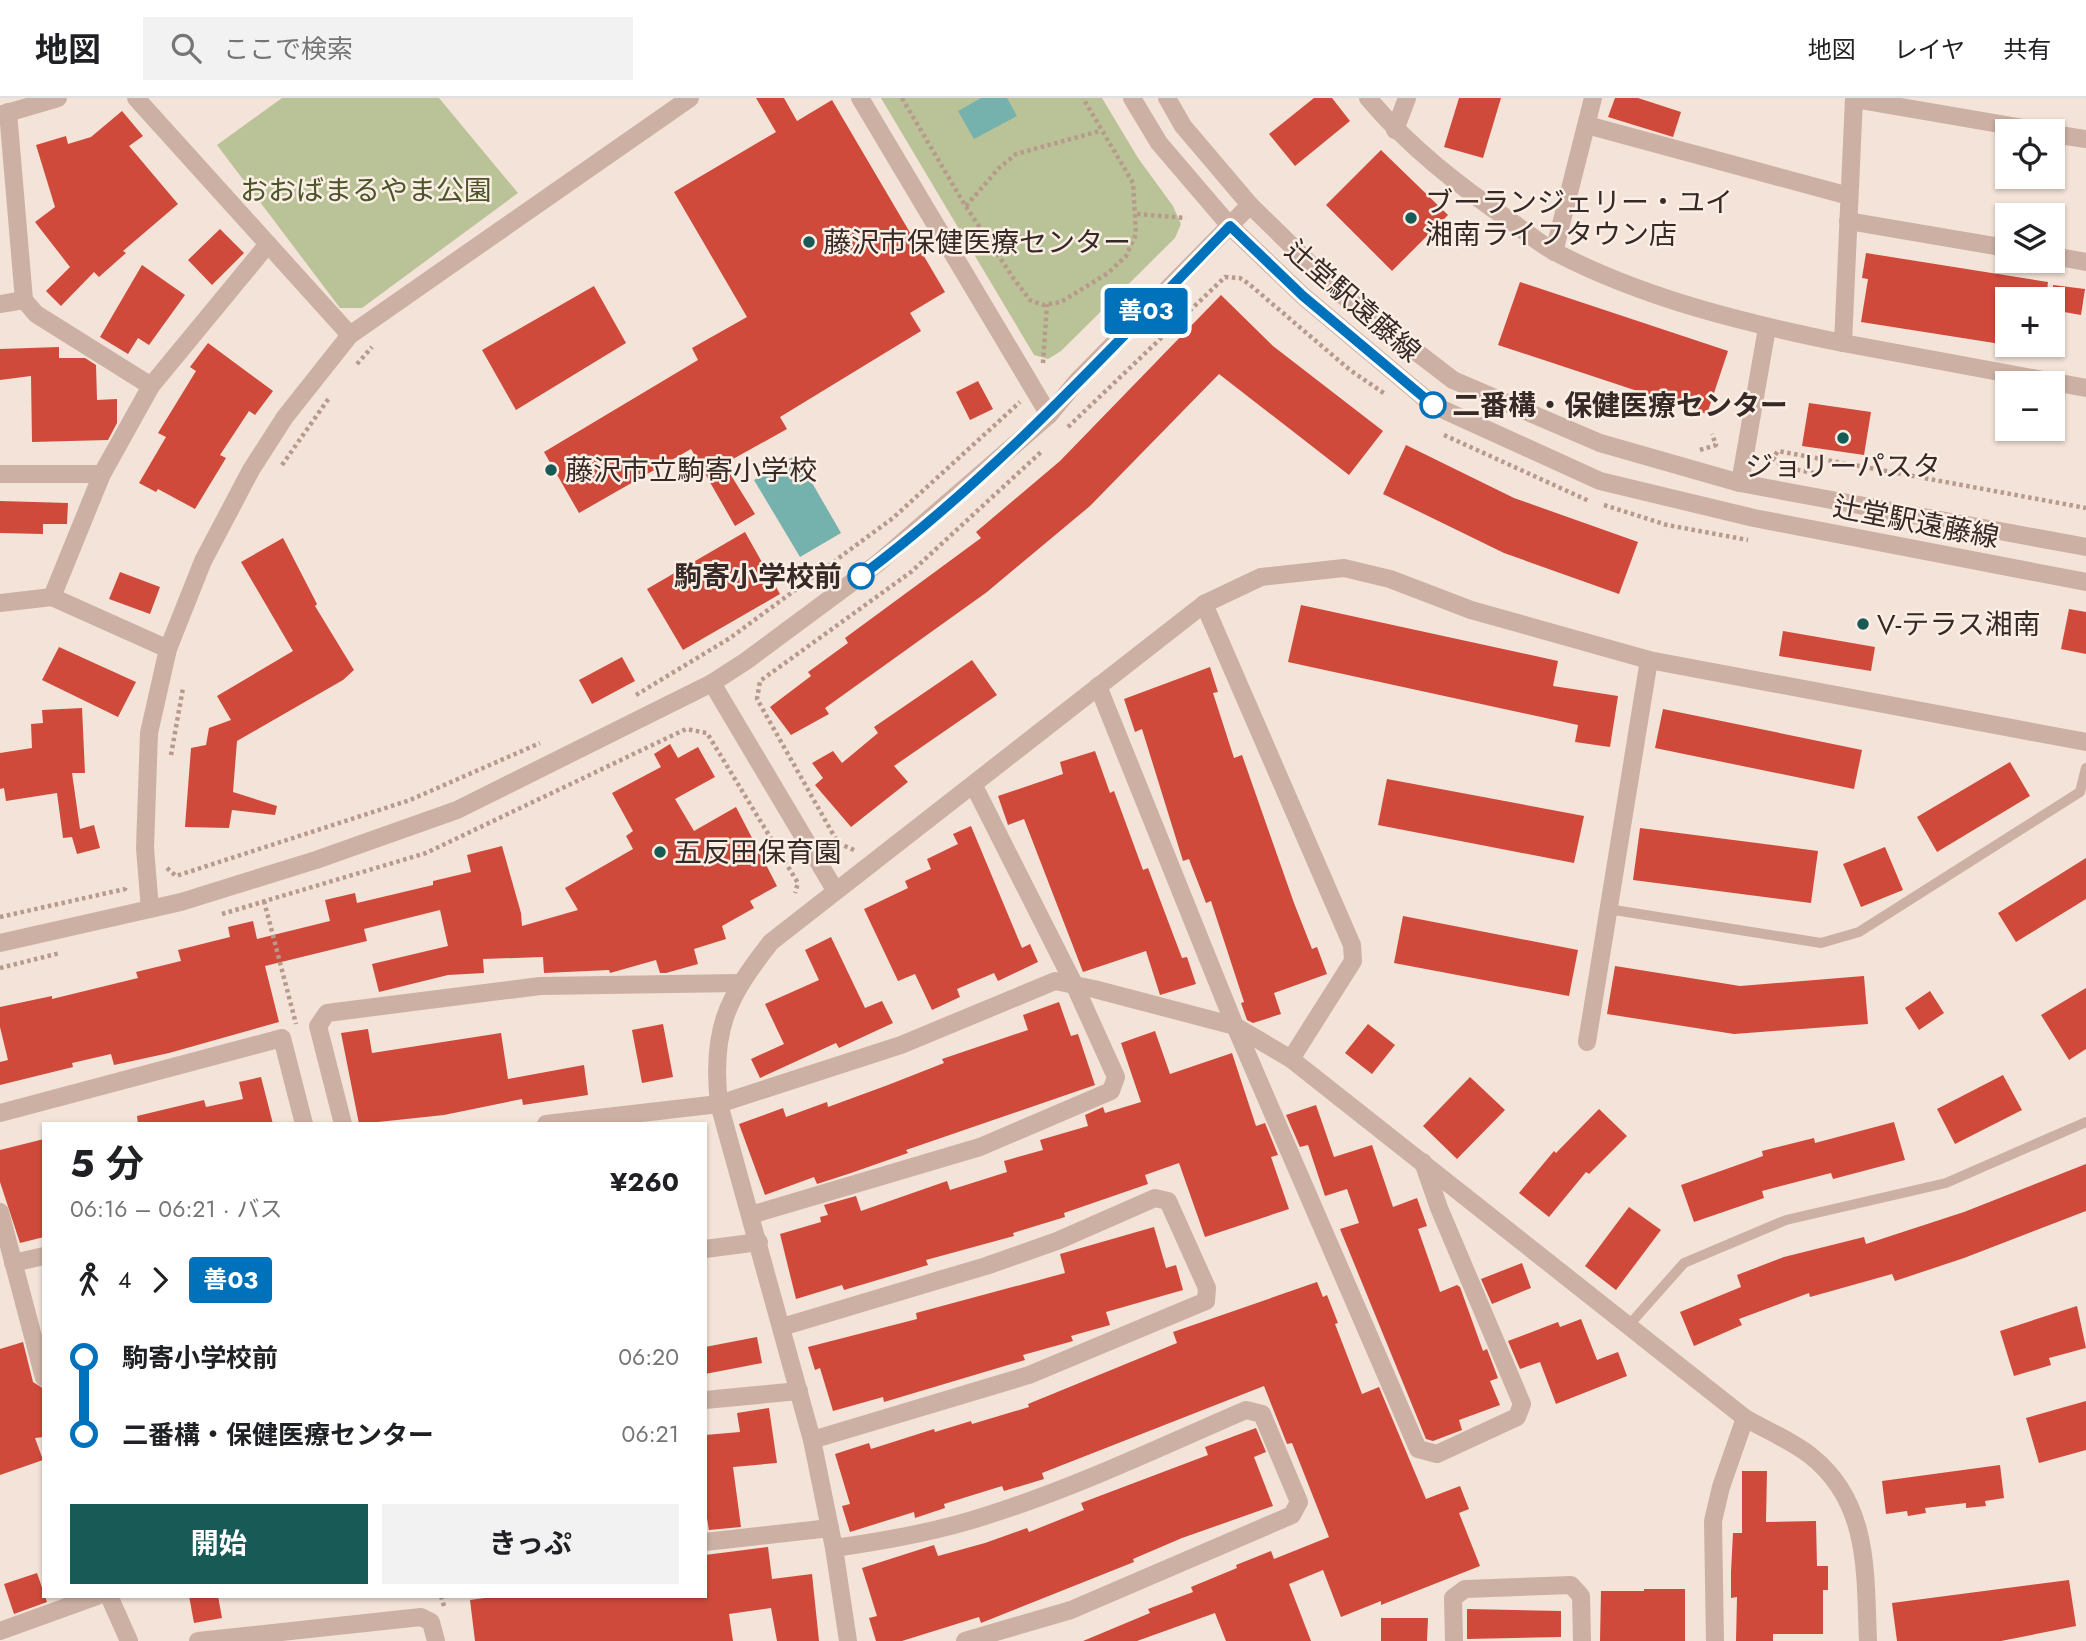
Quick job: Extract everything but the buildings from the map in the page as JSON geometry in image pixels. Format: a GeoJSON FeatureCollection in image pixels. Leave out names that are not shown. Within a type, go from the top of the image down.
{"type":"FeatureCollection","features":[{"type":"Feature","properties":{"kind":"street"},"geometry":{"type":"LineString","coordinates":[[58,98],[4,113],[24,300],[36,314],[151,386]]}},
{"type":"Feature","properties":{"kind":"street"},"geometry":{"type":"LineString","coordinates":[[136,98],[351,335]]}},
{"type":"Feature","properties":{"kind":"street"},"geometry":{"type":"LineString","coordinates":[[150,909],[145,848],[149,733],[168,649],[203,561],[251,470],[285,417],[351,335],[690,98]]}},
{"type":"Feature","properties":{"kind":"street"},"geometry":{"type":"LineString","coordinates":[[860,98],[1049,415]]}},
{"type":"Feature","properties":{"kind":"street","name":"辻堂駅遠藤線"},"geometry":{"type":"LineString","coordinates":[[1132,98],[1158,143],[1230,226],[1303,296],[1433,405],[1600,481],[1754,518],[2086,582]]}},
{"type":"Feature","properties":{"kind":"street","name":"辻堂駅遠藤線"},"geometry":{"type":"LineString","coordinates":[[1167,98],[1184,126],[1250,205],[1341,294],[1453,380],[1600,443],[1740,483],[2086,547]]}},
{"type":"Feature","properties":{"kind":"street"},"geometry":{"type":"LineString","coordinates":[[1368,98],[1395,130],[1465,191],[1555,252],[1670,301],[1767,328],[2086,388]]}},
{"type":"Feature","properties":{"kind":"street"},"geometry":{"type":"LineString","coordinates":[[1395,130],[1407,98]]}},
{"type":"Feature","properties":{"kind":"street"},"geometry":{"type":"LineString","coordinates":[[1555,252],[1593,98]]}},
{"type":"Feature","properties":{"kind":"street"},"geometry":{"type":"LineString","coordinates":[[1843,343],[1854,99],[1995,123]]}},
{"type":"Feature","properties":{"kind":"street"},"geometry":{"type":"LineString","coordinates":[[1587,125],[1850,197]]}},
{"type":"Feature","properties":{"kind":"street"},"geometry":{"type":"LineString","coordinates":[[2065,136],[2086,139]]}},
{"type":"Feature","properties":{"kind":"street"},"geometry":{"type":"LineString","coordinates":[[0,943],[150,909],[316,860],[457,810],[712,683],[747,662],[878,563],[1049,415],[1078,380],[1250,205]]}},
{"type":"Feature","properties":{"kind":"street"},"geometry":{"type":"LineString","coordinates":[[1848,220],[1995,246]]}},
{"type":"Feature","properties":{"kind":"street"},"geometry":{"type":"LineString","coordinates":[[52,597],[102,474],[151,386],[268,244]]}},
{"type":"Feature","properties":{"kind":"street"},"geometry":{"type":"LineString","coordinates":[[2065,258],[2086,262]]}},
{"type":"Feature","properties":{"kind":"street"},"geometry":{"type":"LineString","coordinates":[[0,304],[24,300]]}},
{"type":"Feature","properties":{"kind":"street"},"geometry":{"type":"LineString","coordinates":[[1740,483],[1767,328]]}},
{"type":"Feature","properties":{"kind":"street"},"geometry":{"type":"LineString","coordinates":[[0,474],[102,474]]}},
{"type":"Feature","properties":{"kind":"street"},"geometry":{"type":"LineString","coordinates":[[848,1641],[834,1548],[812,1440],[719,1104],[716,1070],[720,1031],[739,983],[771,942],[1204,604],[1261,577],[1343,568],[1390,579],[1471,610],[1649,660],[2086,742]]}},
{"type":"Feature","properties":{"kind":"street"},"geometry":{"type":"LineString","coordinates":[[0,603],[52,597],[168,649]]}},
{"type":"Feature","properties":{"kind":"street"},"geometry":{"type":"LineString","coordinates":[[1204,604],[1352,945],[1353,961],[1291,1059]]}},
{"type":"Feature","properties":{"kind":"street"},"geometry":{"type":"LineString","coordinates":[[1587,1042],[1649,660]]}},
{"type":"Feature","properties":{"kind":"street"},"geometry":{"type":"LineString","coordinates":[[712,683],[835,890]]}},
{"type":"Feature","properties":{"kind":"street"},"geometry":{"type":"LineString","coordinates":[[1098,686],[1235,1026],[1418,1449],[1437,1454],[1517,1418],[1522,1404],[1439,1208],[1423,1162]]}},
{"type":"Feature","properties":{"kind":"street"},"geometry":{"type":"LineString","coordinates":[[751,1215],[980,1147],[1111,1091],[1116,1077],[1074,984],[974,786]]}},
{"type":"Feature","properties":{"kind":"street"},"geometry":{"type":"LineString","coordinates":[[563,1122],[719,1104],[901,1045],[1055,981],[1235,1026],[1291,1059],[1745,1418],[1812,1457],[1847,1498],[1863,1541],[1868,1641]]}},
{"type":"Feature","properties":{"kind":"street"},"geometry":{"type":"LineString","coordinates":[[342,1122],[318,1026],[327,1013],[540,986],[739,983]]}},
{"type":"Feature","properties":{"kind":"street"},"geometry":{"type":"LineString","coordinates":[[0,1113],[282,1038],[303,1122]]}},
{"type":"Feature","properties":{"kind":"street"},"geometry":{"type":"LineString","coordinates":[[782,1327],[986,1266],[1057,1241],[1155,1198],[1168,1201],[1207,1288],[1206,1301],[1029,1376],[812,1440]]}},
{"type":"Feature","properties":{"kind":"street"},"geometry":{"type":"LineString","coordinates":[[0,1212],[42,1371]]}},
{"type":"Feature","properties":{"kind":"street"},"geometry":{"type":"LineString","coordinates":[[707,1249],[759,1242]]}},
{"type":"Feature","properties":{"kind":"street"},"geometry":{"type":"LineString","coordinates":[[13,1263],[42,1256]]}},
{"type":"Feature","properties":{"kind":"street"},"geometry":{"type":"LineString","coordinates":[[707,1400],[799,1391]]}},
{"type":"Feature","properties":{"kind":"street"},"geometry":{"type":"LineString","coordinates":[[834,1548],[886,1541],[984,1517],[1066,1488],[1246,1410],[1262,1414],[1299,1502],[1292,1515],[1071,1610],[965,1641]]}},
{"type":"Feature","properties":{"kind":"street"},"geometry":{"type":"LineString","coordinates":[[1715,1641],[1713,1521],[1721,1487],[1745,1418]]}},
{"type":"Feature","properties":{"kind":"street"},"geometry":{"type":"LineString","coordinates":[[707,1542],[830,1528]]}},
{"type":"Feature","properties":{"kind":"street"},"geometry":{"type":"LineString","coordinates":[[1454,1641],[1453,1598],[1465,1589],[1572,1586],[1581,1596],[1582,1641]]}},
{"type":"Feature","properties":{"kind":"street"},"geometry":{"type":"LineString","coordinates":[[0,1631],[91,1598]]}},
{"type":"Feature","properties":{"kind":"street"},"geometry":{"type":"LineString","coordinates":[[110,1598],[129,1641]]}},
{"type":"Feature","properties":{"kind":"street"},"geometry":{"type":"LineString","coordinates":[[198,1641],[421,1617],[431,1622],[436,1641]]}},
{"type":"Feature","properties":{"kind":"lane"},"geometry":{"type":"LineString","coordinates":[[1608,909],[1821,943],[1859,932],[2080,792],[2086,768]]}},
{"type":"Feature","properties":{"kind":"lane"},"geometry":{"type":"LineString","coordinates":[[1629,1325],[1684,1263],[1786,1220],[1947,1183],[2086,1122]]}},
{"type":"Feature","properties":{"kind":"path"},"geometry":{"type":"LineString","coordinates":[[902,98],[966,206],[1030,300],[1047,304],[1061,302],[1087,288],[1126,256],[1136,234],[1137,214],[1133,183],[1083,98]]}},
{"type":"Feature","properties":{"kind":"path"},"geometry":{"type":"LineString","coordinates":[[966,206],[999,168],[1016,154],[1100,131]]}},
{"type":"Feature","properties":{"kind":"path"},"geometry":{"type":"LineString","coordinates":[[1137,214],[1186,218]]}},
{"type":"Feature","properties":{"kind":"path"},"geometry":{"type":"LineString","coordinates":[[1043,366],[1047,304]]}},
{"type":"Feature","properties":{"kind":"path"},"geometry":{"type":"LineString","coordinates":[[354,367],[380,338]]}},
{"type":"Feature","properties":{"kind":"path"},"geometry":{"type":"LineString","coordinates":[[280,467],[337,388]]}},
{"type":"Feature","properties":{"kind":"path"},"geometry":{"type":"LineString","coordinates":[[625,701],[730,638],[892,518],[1024,397]]}},
{"type":"Feature","properties":{"kind":"path"},"geometry":{"type":"LineString","coordinates":[[1700,450],[1716,445],[1712,434]]}},
{"type":"Feature","properties":{"kind":"path"},"geometry":{"type":"LineString","coordinates":[[1783,467],[1773,458],[1779,451],[2086,508]]}},
{"type":"Feature","properties":{"kind":"path"},"geometry":{"type":"LineString","coordinates":[[169,765],[185,675]]}},
{"type":"Feature","properties":{"kind":"path"},"geometry":{"type":"LineString","coordinates":[[211,916],[426,853],[685,729],[707,733],[798,883],[795,893]]}},
{"type":"Feature","properties":{"kind":"path"},"geometry":{"type":"LineString","coordinates":[[166,864],[168,871],[176,876],[410,800],[542,742]]}},
{"type":"Feature","properties":{"kind":"path"},"geometry":{"type":"LineString","coordinates":[[264,901],[297,1029]]}},
{"type":"Feature","properties":{"kind":"path"},"geometry":{"type":"LineString","coordinates":[[0,968],[62,953]]}},
{"type":"Feature","properties":{"kind":"green space","name":"おおばまるやま公園"},"geometry":{"type":"Polygon","coordinates":[[[282,98],[439,98],[518,193],[362,308],[340,308],[217,145],[282,98]]]}},
{"type":"Feature","properties":{"kind":"green space"},"geometry":{"type":"Polygon","coordinates":[[[881,98],[1102,98],[1138,158],[1173,206],[1181,224],[1175,238],[1061,351],[1048,359],[1034,355],[881,98]]]}},
{"type":"Feature","properties":{"kind":"water"},"geometry":{"type":"Polygon","coordinates":[[[981,98],[1007,98],[1017,116],[974,139],[958,111],[981,98]]]}},
{"type":"Feature","properties":{"kind":"water"},"geometry":{"type":"Polygon","coordinates":[[[796,455],[841,533],[800,557],[754,480],[796,455]]]}},
{"type":"Feature","properties":{"kind":"bus line","name":"善03"},"geometry":{"type":"LineString","coordinates":[[861,576],[1049,415],[1078,380],[1230,226],[1303,296],[1433,405]]}},
{"type":"Feature","properties":{"kind":"place","name":"ブーランジェリー・ユイ 湘南ライフタウン店"},"geometry":{"type":"Point","coordinates":[1411,218]}},
{"type":"Feature","properties":{"kind":"place","name":"藤沢市保健医療センター"},"geometry":{"type":"Point","coordinates":[809,242]}},
{"type":"Feature","properties":{"kind":"place","name":"二番構・保健医療センター"},"geometry":{"type":"Point","coordinates":[1433,405]}},
{"type":"Feature","properties":{"kind":"place","name":"ジョリーパスタ"},"geometry":{"type":"Point","coordinates":[1843,438]}},
{"type":"Feature","properties":{"kind":"place","name":"藤沢市立駒寄小学校"},"geometry":{"type":"Point","coordinates":[551,470]}},
{"type":"Feature","properties":{"kind":"place","name":"駒寄小学校前"},"geometry":{"type":"Point","coordinates":[861,576]}},
{"type":"Feature","properties":{"kind":"place","name":"V-テラス湘南"},"geometry":{"type":"Point","coordinates":[1863,624]}},
{"type":"Feature","properties":{"kind":"place","name":"五反田保育園"},"geometry":{"type":"Point","coordinates":[660,852]}}]}
